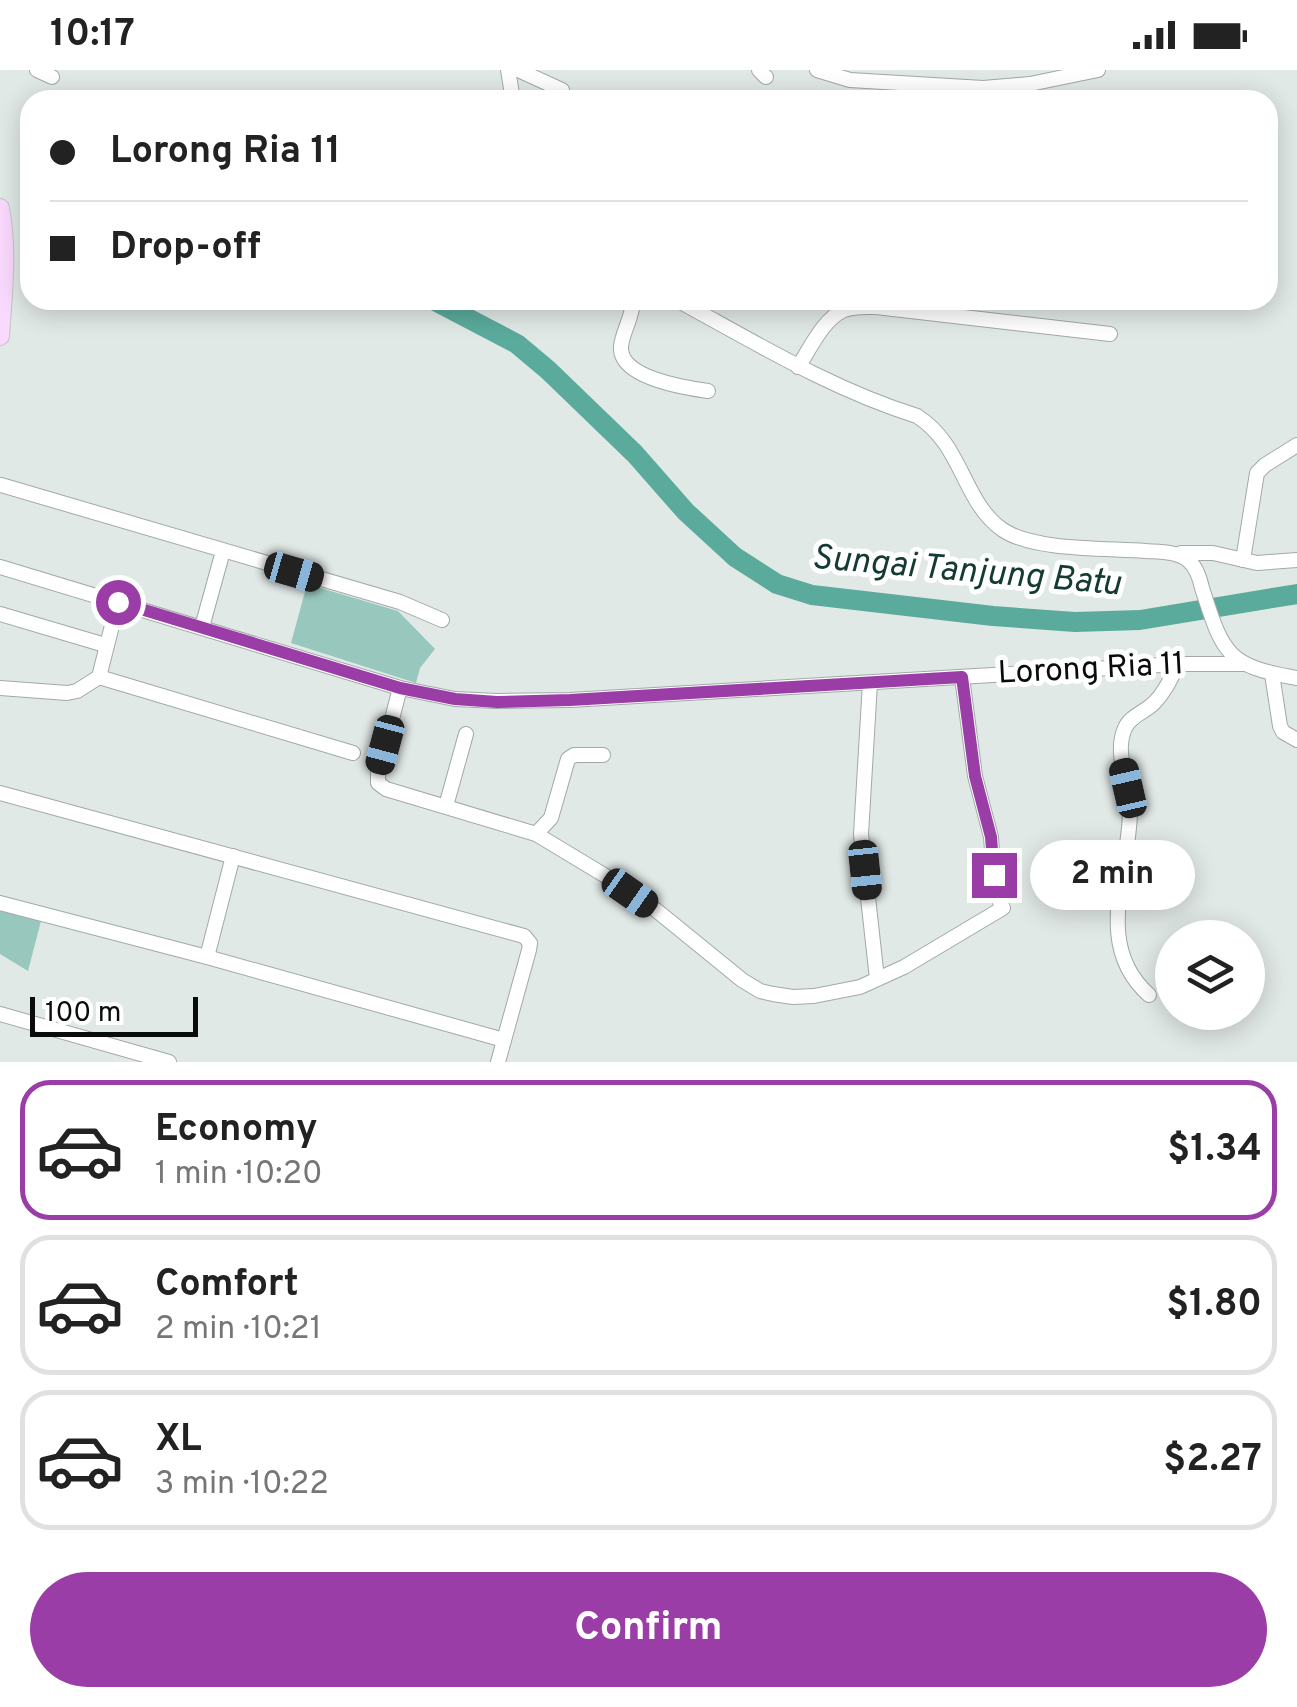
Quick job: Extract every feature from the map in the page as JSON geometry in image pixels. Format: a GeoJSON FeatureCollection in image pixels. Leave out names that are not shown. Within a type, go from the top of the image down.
{"type":"FeatureCollection","features":[{"type":"Feature","properties":{"kind":"main road"},"geometry":{"type":"LineString","coordinates":[[0,208],[4,280],[0,336]]}},
{"type":"Feature","properties":{"kind":"street"},"geometry":{"type":"LineString","coordinates":[[37,70],[52,77]]}},
{"type":"Feature","properties":{"kind":"street"},"geometry":{"type":"LineString","coordinates":[[518,70],[562,90]]}},
{"type":"Feature","properties":{"kind":"street"},"geometry":{"type":"LineString","coordinates":[[816,70],[850,80],[984,88],[1030,84],[1098,70]]}},
{"type":"Feature","properties":{"kind":"street"},"geometry":{"type":"LineString","coordinates":[[633,310],[621,345],[622,356],[654,380],[708,391]]}},
{"type":"Feature","properties":{"kind":"street"},"geometry":{"type":"LineString","coordinates":[[695,310],[849,392],[926,422],[945,440],[979,503],[1004,531],[1037,544],[1213,553],[1257,563],[1297,560]]}},
{"type":"Feature","properties":{"kind":"street"},"geometry":{"type":"LineString","coordinates":[[798,367],[831,319],[844,310]]}},
{"type":"Feature","properties":{"kind":"street"},"geometry":{"type":"LineString","coordinates":[[902,310],[1110,334]]}},
{"type":"Feature","properties":{"kind":"street"},"geometry":{"type":"LineString","coordinates":[[1243,560],[1256,473],[1297,446]]}},
{"type":"Feature","properties":{"kind":"street"},"geometry":{"type":"LineString","coordinates":[[1,485],[400,602],[442,620]]}},
{"type":"Feature","properties":{"kind":"street"},"geometry":{"type":"LineString","coordinates":[[202,627],[223,551]]}},
{"type":"Feature","properties":{"kind":"street"},"geometry":{"type":"LineString","coordinates":[[1170,552],[1191,562],[1223,646],[1242,664]]}},
{"type":"Feature","properties":{"kind":"street","name":"Lorong Ria 11"},"geometry":{"type":"LineString","coordinates":[[0,567],[400,688],[455,699],[497,702],[682,694],[1178,664],[1242,664],[1297,678]]}},
{"type":"Feature","properties":{"kind":"street"},"geometry":{"type":"LineString","coordinates":[[0,688],[67,692],[99,677],[118,602]]}},
{"type":"Feature","properties":{"kind":"street"},"geometry":{"type":"LineString","coordinates":[[0,614],[105,646]]}},
{"type":"Feature","properties":{"kind":"street"},"geometry":{"type":"LineString","coordinates":[[1149,995],[1137,984],[1120,950],[1118,891],[1130,812],[1121,742],[1127,722],[1164,692],[1178,664]]}},
{"type":"Feature","properties":{"kind":"street"},"geometry":{"type":"LineString","coordinates":[[1272,674],[1280,726],[1297,740]]}},
{"type":"Feature","properties":{"kind":"street"},"geometry":{"type":"LineString","coordinates":[[99,677],[353,753]]}},
{"type":"Feature","properties":{"kind":"street"},"geometry":{"type":"LineString","coordinates":[[400,688],[378,783],[386,789],[536,834],[656,910],[742,980],[760,990],[794,997],[814,996],[877,980],[1003,908],[995,892],[991,837],[975,776],[962,677]]}},
{"type":"Feature","properties":{"kind":"street"},"geometry":{"type":"LineString","coordinates":[[870,683],[861,834],[877,980]]}},
{"type":"Feature","properties":{"kind":"street"},"geometry":{"type":"LineString","coordinates":[[446,806],[466,734]]}},
{"type":"Feature","properties":{"kind":"street"},"geometry":{"type":"LineString","coordinates":[[536,834],[552,818],[568,759],[574,755],[602,756]]}},
{"type":"Feature","properties":{"kind":"street"},"geometry":{"type":"LineString","coordinates":[[0,792],[524,936],[530,943],[529,950],[498,1062]]}},
{"type":"Feature","properties":{"kind":"street"},"geometry":{"type":"LineString","coordinates":[[207,957],[233,856]]}},
{"type":"Feature","properties":{"kind":"street"},"geometry":{"type":"LineString","coordinates":[[0,904],[504,1040]]}},
{"type":"Feature","properties":{"kind":"street"},"geometry":{"type":"LineString","coordinates":[[0,1014],[169,1062]]}},
{"type":"Feature","properties":{"kind":"green space"},"geometry":{"type":"Polygon","coordinates":[[[307,584],[398,611],[435,649],[420,668],[416,683],[291,643],[307,584]]]}},
{"type":"Feature","properties":{"kind":"green space"},"geometry":{"type":"Polygon","coordinates":[[[0,910],[41,921],[28,971],[0,954],[0,910]]]}},
{"type":"Feature","properties":{"kind":"waterway","name":"Sungai Tanjung Batu"},"geometry":{"type":"LineString","coordinates":[[452,310],[517,344],[548,370],[635,454],[686,512],[735,557],[777,584],[812,595],[1075,622],[1140,620],[1297,594]]}},
{"type":"Feature","properties":{"kind":"route"},"geometry":{"type":"LineString","coordinates":[[118,602],[400,688],[455,699],[570,700],[962,677],[975,776],[991,837],[994,875]]}}]}
